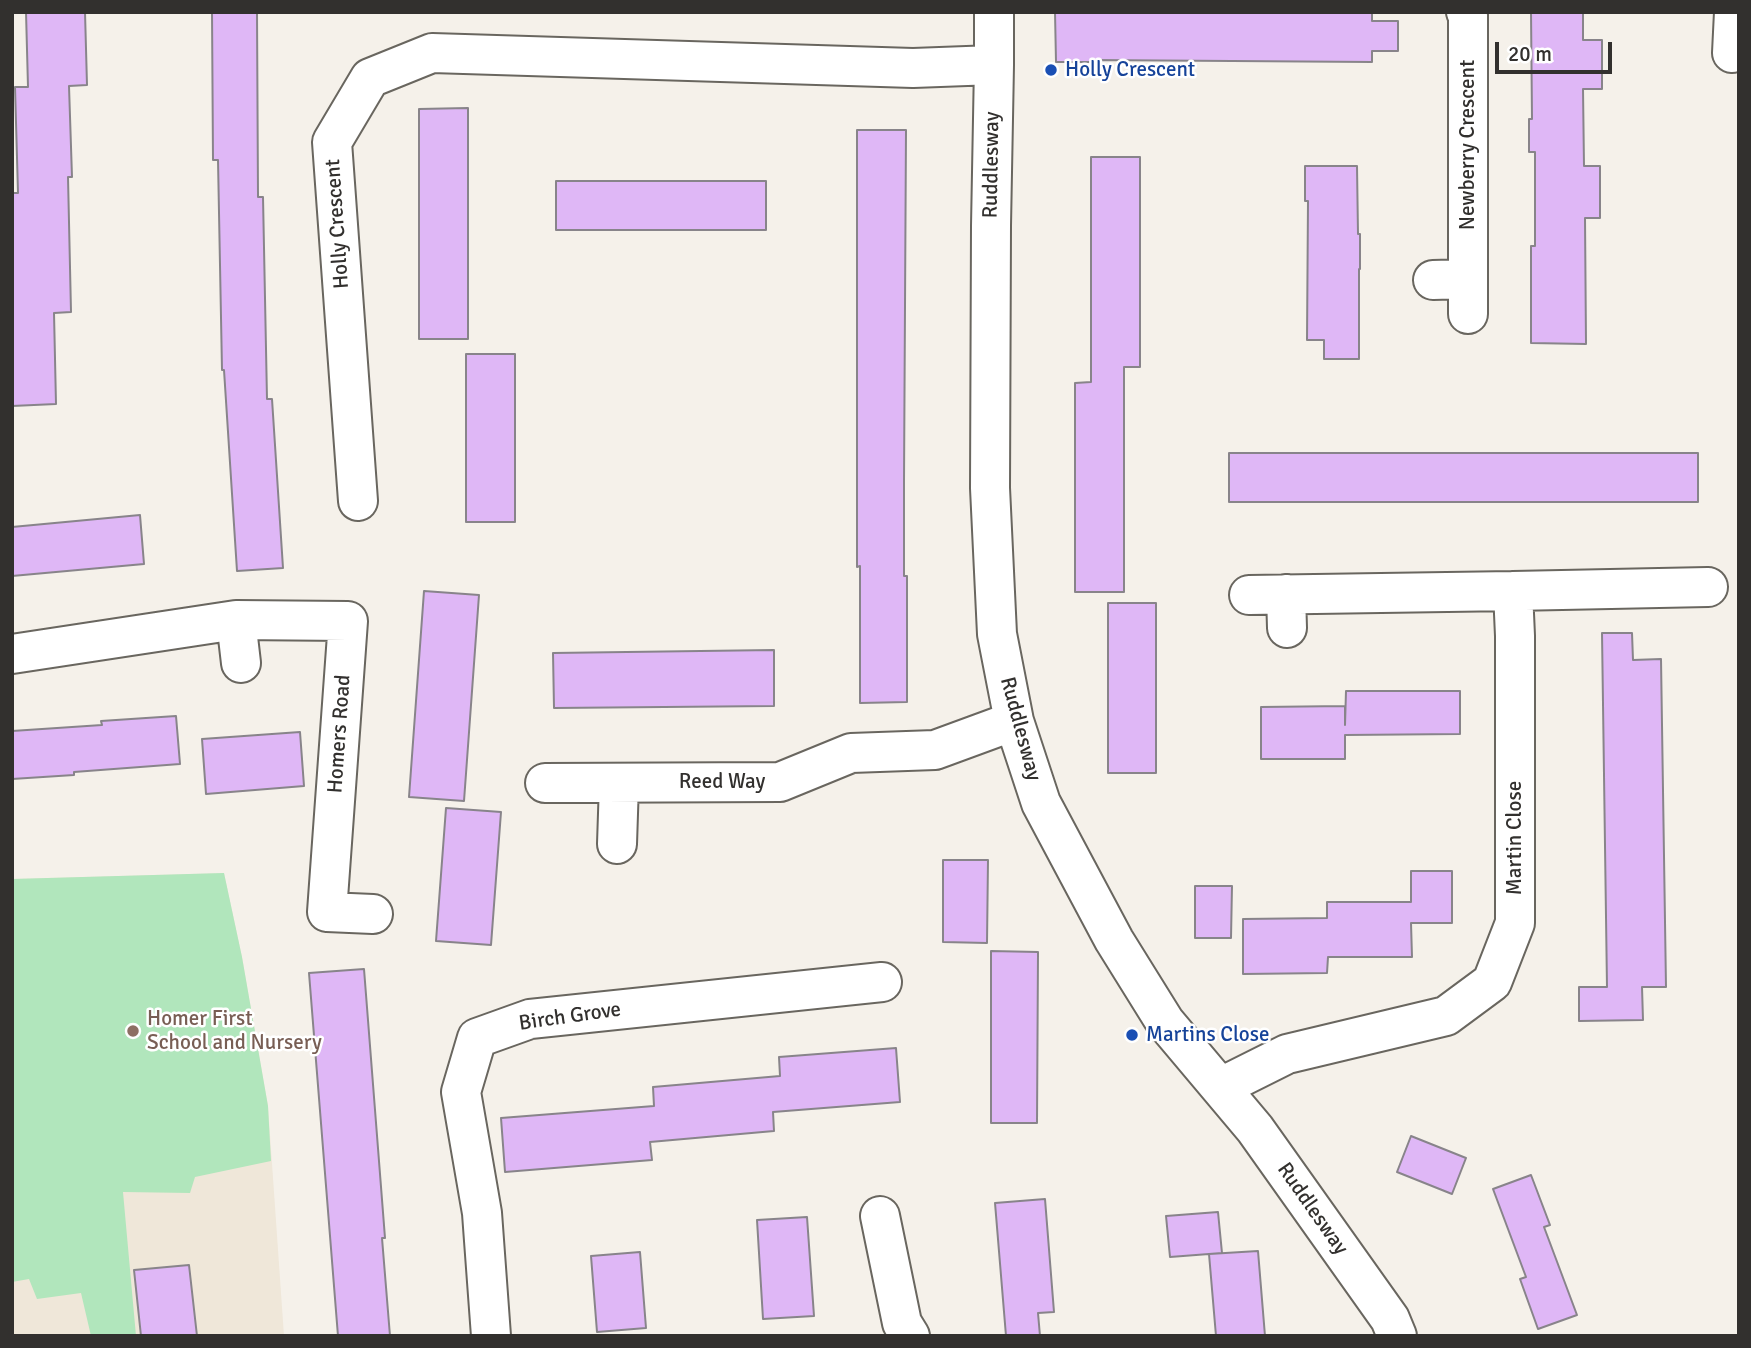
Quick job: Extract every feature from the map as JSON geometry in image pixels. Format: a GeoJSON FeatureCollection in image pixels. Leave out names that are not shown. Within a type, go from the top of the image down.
{"type":"FeatureCollection","features":[{"type":"Feature","properties":{"kind":"street","name":"Ruddlesway"},"geometry":{"type":"LineString","coordinates":[[994,12],[990,226],[990,488],[997,634],[1014,721],[1041,803],[1114,940],[1165,1022],[1255,1129],[1390,1319],[1397,1336]]}},
{"type":"Feature","properties":{"kind":"street","name":"Newberry Crescent"},"geometry":{"type":"LineString","coordinates":[[1456,291],[1468,15],[1466,12]]}},
{"type":"Feature","properties":{"kind":"street"},"geometry":{"type":"LineString","coordinates":[[1732,53],[1734,12]]}},
{"type":"Feature","properties":{"kind":"street","name":"Holly Crescent"},"geometry":{"type":"LineString","coordinates":[[366,475],[332,142],[370,78],[432,53],[913,68],[994,65]]}},
{"type":"Feature","properties":{"kind":"street"},"geometry":{"type":"LineString","coordinates":[[1274,606],[1513,591],[1708,587]]}},
{"type":"Feature","properties":{"kind":"street","name":"Martin Close"},"geometry":{"type":"LineString","coordinates":[[1221,1087],[1287,1054],[1446,1016],[1492,982],[1515,923],[1513,591]]}},
{"type":"Feature","properties":{"kind":"street"},"geometry":{"type":"LineString","coordinates":[[236,620],[241,663]]}},
{"type":"Feature","properties":{"kind":"street","name":"Homers Road"},"geometry":{"type":"LineString","coordinates":[[12,654],[236,620],[348,621],[327,912],[373,914]]}},
{"type":"Feature","properties":{"kind":"street","name":"Reed Way"},"geometry":{"type":"LineString","coordinates":[[545,783],[780,782],[851,753],[935,750],[1014,721]]}},
{"type":"Feature","properties":{"kind":"street"},"geometry":{"type":"LineString","coordinates":[[617,844],[619,783]]}},
{"type":"Feature","properties":{"kind":"street","name":"Birch Grove"},"geometry":{"type":"LineString","coordinates":[[491,1336],[482,1213],[461,1092],[477,1038],[530,1019],[882,982]]}},
{"type":"Feature","properties":{"kind":"street"},"geometry":{"type":"LineString","coordinates":[[893,1232],[902,1323],[910,1336]]}},
{"type":"Feature","properties":{"kind":"shaded area","name":"Homer First School and Nursery"},"geometry":{"type":"Polygon","coordinates":[[[224,873],[242,957],[268,1106],[284,1336],[12,1336],[12,879],[224,873]]]}},
{"type":"Feature","properties":{"kind":"green space","name":"Homer First School and Nursery"},"geometry":{"type":"Polygon","coordinates":[[[224,873],[242,957],[268,1106],[271,1161],[195,1177],[190,1193],[123,1192],[136,1336],[91,1336],[81,1293],[37,1299],[29,1279],[12,1282],[12,879],[224,873]]]}},
{"type":"Feature","properties":{"kind":"building"},"geometry":{"type":"Polygon","coordinates":[[[26,12],[85,12],[87,85],[69,86],[72,177],[68,177],[71,312],[54,313],[56,404],[12,406],[12,193],[18,193],[15,87],[28,87],[26,12]]]}},
{"type":"Feature","properties":{"kind":"building"},"geometry":{"type":"Polygon","coordinates":[[[212,12],[257,12],[258,197],[263,197],[267,399],[272,399],[283,568],[237,571],[222,370],[218,160],[213,160],[212,12]]]}},
{"type":"Feature","properties":{"kind":"building"},"geometry":{"type":"Polygon","coordinates":[[[1055,12],[1372,12],[1372,21],[1398,21],[1398,51],[1372,51],[1372,62],[1056,62],[1055,12]]]}},
{"type":"Feature","properties":{"kind":"building"},"geometry":{"type":"Polygon","coordinates":[[[1531,12],[1583,12],[1583,40],[1602,40],[1602,89],[1583,89],[1584,166],[1600,166],[1600,218],[1585,218],[1586,344],[1531,343],[1535,152],[1529,152],[1529,119],[1532,119],[1531,12]]]}},
{"type":"Feature","properties":{"kind":"building"},"geometry":{"type":"Polygon","coordinates":[[[468,108],[468,339],[419,339],[419,109],[468,108]]]}},
{"type":"Feature","properties":{"kind":"building"},"geometry":{"type":"Polygon","coordinates":[[[857,130],[906,130],[904,576],[907,576],[907,702],[860,703],[860,566],[857,567],[857,130]]]}},
{"type":"Feature","properties":{"kind":"building"},"geometry":{"type":"Polygon","coordinates":[[[1091,157],[1140,157],[1140,367],[1124,367],[1124,592],[1075,592],[1075,383],[1091,382],[1091,157]]]}},
{"type":"Feature","properties":{"kind":"building"},"geometry":{"type":"Polygon","coordinates":[[[1305,166],[1357,166],[1360,234],[1359,359],[1324,359],[1324,340],[1307,340],[1308,201],[1305,201],[1305,166]]]}},
{"type":"Feature","properties":{"kind":"building"},"geometry":{"type":"Polygon","coordinates":[[[556,181],[766,181],[766,230],[556,230],[556,181]]]}},
{"type":"Feature","properties":{"kind":"building"},"geometry":{"type":"Polygon","coordinates":[[[466,354],[515,354],[515,522],[466,522],[466,354]]]}},
{"type":"Feature","properties":{"kind":"building"},"geometry":{"type":"Polygon","coordinates":[[[1229,453],[1698,453],[1698,502],[1229,502],[1229,453]]]}},
{"type":"Feature","properties":{"kind":"building"},"geometry":{"type":"Polygon","coordinates":[[[140,515],[144,564],[12,576],[12,527],[140,515]]]}},
{"type":"Feature","properties":{"kind":"building"},"geometry":{"type":"Polygon","coordinates":[[[424,591],[479,595],[464,801],[409,797],[424,591]]]}},
{"type":"Feature","properties":{"kind":"building"},"geometry":{"type":"Polygon","coordinates":[[[1108,603],[1156,603],[1156,773],[1108,773],[1108,603]]]}},
{"type":"Feature","properties":{"kind":"building"},"geometry":{"type":"Polygon","coordinates":[[[1602,633],[1632,633],[1633,660],[1661,659],[1666,987],[1642,987],[1643,1020],[1579,1021],[1579,987],[1607,987],[1602,633]]]}},
{"type":"Feature","properties":{"kind":"building"},"geometry":{"type":"Polygon","coordinates":[[[774,650],[774,706],[554,708],[553,653],[774,650]]]}},
{"type":"Feature","properties":{"kind":"building"},"geometry":{"type":"Polygon","coordinates":[[[1346,691],[1460,691],[1460,734],[1345,735],[1345,759],[1261,759],[1261,707],[1345,706],[1345,725],[1346,691]]]}},
{"type":"Feature","properties":{"kind":"building"},"geometry":{"type":"Polygon","coordinates":[[[176,716],[180,764],[12,779],[12,731],[102,725],[101,721],[176,716]]]}},
{"type":"Feature","properties":{"kind":"building"},"geometry":{"type":"Polygon","coordinates":[[[300,732],[304,786],[206,794],[202,739],[300,732]]]}},
{"type":"Feature","properties":{"kind":"building"},"geometry":{"type":"Polygon","coordinates":[[[446,808],[501,812],[491,945],[436,941],[446,808]]]}},
{"type":"Feature","properties":{"kind":"building"},"geometry":{"type":"Polygon","coordinates":[[[943,860],[988,860],[987,943],[943,942],[943,860]]]}},
{"type":"Feature","properties":{"kind":"building"},"geometry":{"type":"Polygon","coordinates":[[[1411,871],[1452,871],[1452,923],[1411,923],[1412,957],[1328,957],[1327,973],[1243,974],[1243,919],[1327,918],[1327,902],[1411,902],[1411,871]]]}},
{"type":"Feature","properties":{"kind":"building"},"geometry":{"type":"Polygon","coordinates":[[[1195,886],[1232,886],[1231,938],[1195,938],[1195,886]]]}},
{"type":"Feature","properties":{"kind":"building"},"geometry":{"type":"Polygon","coordinates":[[[991,951],[1038,952],[1037,1123],[991,1123],[991,951]]]}},
{"type":"Feature","properties":{"kind":"building"},"geometry":{"type":"Polygon","coordinates":[[[364,969],[390,1336],[338,1336],[309,973],[364,969]]]}},
{"type":"Feature","properties":{"kind":"building"},"geometry":{"type":"Polygon","coordinates":[[[896,1048],[900,1102],[773,1112],[774,1131],[650,1142],[652,1160],[505,1172],[501,1118],[654,1106],[653,1087],[780,1076],[779,1057],[896,1048]]]}},
{"type":"Feature","properties":{"kind":"building"},"geometry":{"type":"Polygon","coordinates":[[[1411,1136],[1466,1158],[1452,1194],[1397,1172],[1411,1136]]]}},
{"type":"Feature","properties":{"kind":"building"},"geometry":{"type":"Polygon","coordinates":[[[1531,1175],[1550,1225],[1544,1227],[1577,1315],[1538,1329],[1520,1279],[1526,1277],[1493,1189],[1531,1175]]]}},
{"type":"Feature","properties":{"kind":"building"},"geometry":{"type":"Polygon","coordinates":[[[1045,1199],[1054,1312],[1038,1313],[1040,1336],[1006,1336],[995,1203],[1045,1199]]]}},
{"type":"Feature","properties":{"kind":"building"},"geometry":{"type":"Polygon","coordinates":[[[1218,1212],[1222,1253],[1170,1257],[1166,1216],[1218,1212]]]}},
{"type":"Feature","properties":{"kind":"building"},"geometry":{"type":"Polygon","coordinates":[[[807,1217],[814,1316],[763,1319],[757,1220],[807,1217]]]}},
{"type":"Feature","properties":{"kind":"building"},"geometry":{"type":"Polygon","coordinates":[[[1258,1251],[1265,1336],[1216,1336],[1209,1254],[1258,1251]]]}},
{"type":"Feature","properties":{"kind":"building"},"geometry":{"type":"Polygon","coordinates":[[[640,1252],[646,1328],[597,1332],[591,1256],[640,1252]]]}},
{"type":"Feature","properties":{"kind":"building"},"geometry":{"type":"Polygon","coordinates":[[[189,1265],[197,1336],[141,1336],[134,1270],[189,1265]]]}},
{"type":"Feature","properties":{"kind":"place","name":"Holly Crescent"},"geometry":{"type":"Point","coordinates":[1051,70]}},
{"type":"Feature","properties":{"kind":"place","name":"Homer First School and Nursery"},"geometry":{"type":"Point","coordinates":[133,1031]}},
{"type":"Feature","properties":{"kind":"place","name":"Martins Close"},"geometry":{"type":"Point","coordinates":[1132,1035]}}]}
